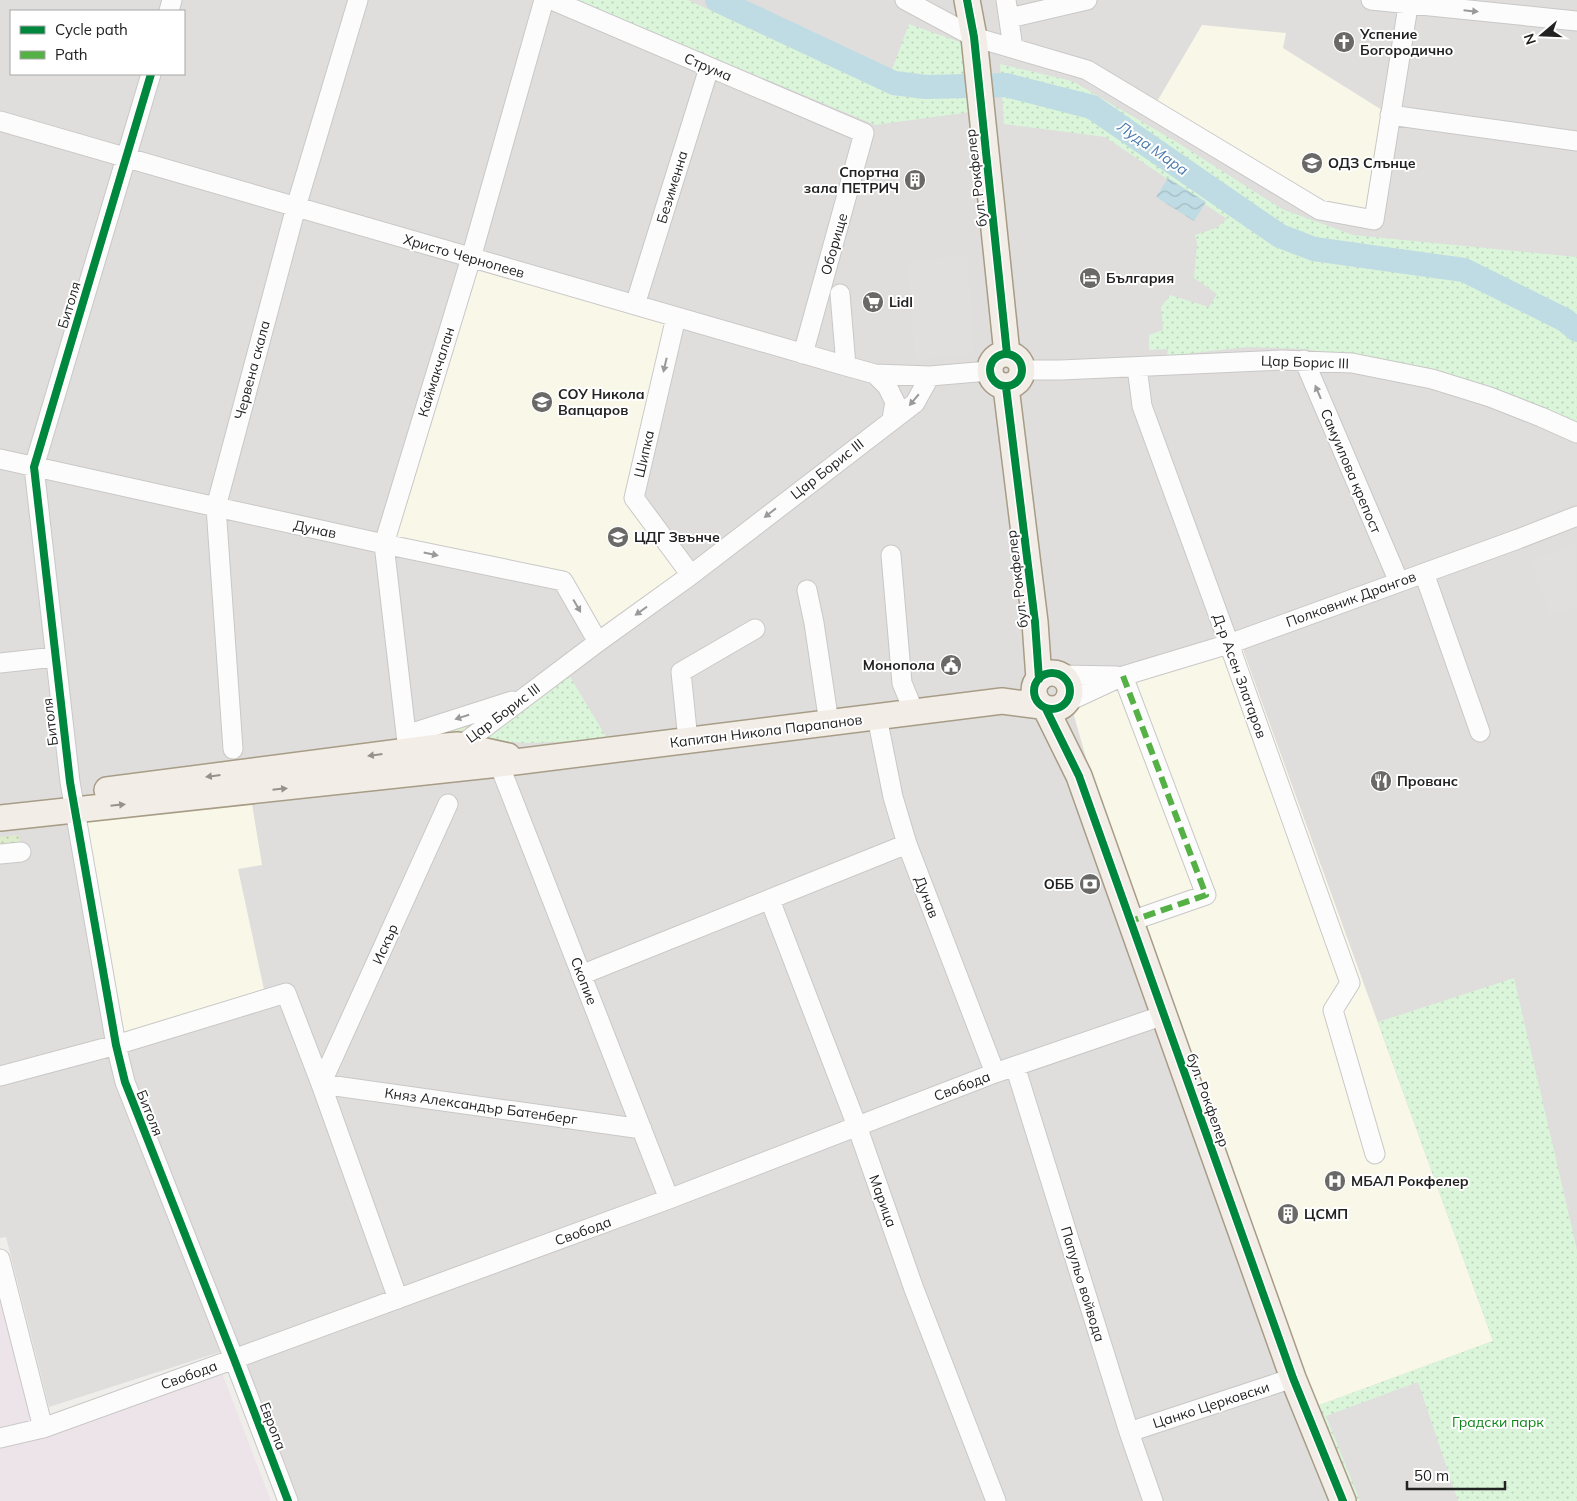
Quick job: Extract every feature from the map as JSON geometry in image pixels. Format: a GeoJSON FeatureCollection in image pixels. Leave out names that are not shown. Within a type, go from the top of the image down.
{"type":"FeatureCollection","features":[{"type":"Feature","properties":{"kind":"main road","name":"бул. Рокфелер"},"geometry":{"type":"LineString","coordinates":[[967,0],[974,37],[1006,370],[1035,622],[1051,692],[1079,776],[1293,1378],[1343,1501]]}},
{"type":"Feature","properties":{"kind":"main road","name":"Капитан Никола Парапанов"},"geometry":{"type":"LineString","coordinates":[[450,754],[499,764],[1002,701],[1051,692]]}},
{"type":"Feature","properties":{"kind":"main road","name":"Цар Борис III"},"geometry":{"type":"LineString","coordinates":[[0,818],[74,802],[407,743],[450,754]]}},
{"type":"Feature","properties":{"kind":"main road","name":"Цар Борис III"},"geometry":{"type":"LineString","coordinates":[[0,802],[74,802],[450,754]]}},
{"type":"Feature","properties":{"kind":"main road","name":"Капитан Никола Парапанов"},"geometry":{"type":"LineString","coordinates":[[450,754],[530,760]]}},
{"type":"Feature","properties":{"kind":"street","name":"Червена скала"},"geometry":{"type":"LineString","coordinates":[[233,749],[216,507],[296,207],[358,0]]}},
{"type":"Feature","properties":{"kind":"street","name":"Каймакчалан"},"geometry":{"type":"LineString","coordinates":[[407,743],[384,544],[471,258],[544,0]]}},
{"type":"Feature","properties":{"kind":"street","name":"Струма"},"geometry":{"type":"LineString","coordinates":[[552,0],[864,133]]}},
{"type":"Feature","properties":{"kind":"street"},"geometry":{"type":"LineString","coordinates":[[905,0],[974,37],[1087,70],[1320,210],[1374,220],[1408,3]]}},
{"type":"Feature","properties":{"kind":"street"},"geometry":{"type":"LineString","coordinates":[[1013,48],[1007,9],[1086,0]]}},
{"type":"Feature","properties":{"kind":"street"},"geometry":{"type":"LineString","coordinates":[[1370,0],[1577,22]]}},
{"type":"Feature","properties":{"kind":"street","name":"Безименна"},"geometry":{"type":"LineString","coordinates":[[635,306],[709,68]]}},
{"type":"Feature","properties":{"kind":"street","name":"Битоля"},"geometry":{"type":"LineString","coordinates":[[151,75],[34,467],[55,657],[74,802],[116,1044],[125,1082],[234,1359]]}},
{"type":"Feature","properties":{"kind":"street"},"geometry":{"type":"LineString","coordinates":[[1390,115],[1577,140]]}},
{"type":"Feature","properties":{"kind":"street","name":"Христо Чернопеев"},"geometry":{"type":"LineString","coordinates":[[0,121],[875,374],[930,376]]}},
{"type":"Feature","properties":{"kind":"street","name":"Оборище"},"geometry":{"type":"LineString","coordinates":[[803,354],[864,133]]}},
{"type":"Feature","properties":{"kind":"street"},"geometry":{"type":"LineString","coordinates":[[840,294],[846,366]]}},
{"type":"Feature","properties":{"kind":"street","name":"Шипка"},"geometry":{"type":"LineString","coordinates":[[676,317],[634,498],[691,575]]}},
{"type":"Feature","properties":{"kind":"street","name":"Цар Борис III"},"geometry":{"type":"LineString","coordinates":[[450,754],[598,642],[691,575],[915,402],[930,376],[1006,370],[1282,360],[1352,363],[1432,379],[1490,396],[1577,434]]}},
{"type":"Feature","properties":{"kind":"street","name":"Самуилова крепост"},"geometry":{"type":"LineString","coordinates":[[1304,360],[1399,582]]}},
{"type":"Feature","properties":{"kind":"street","name":"Д-р Асен Златаров"},"geometry":{"type":"LineString","coordinates":[[1137,366],[1142,406],[1350,983],[1333,1010],[1375,1154]]}},
{"type":"Feature","properties":{"kind":"street"},"geometry":{"type":"LineString","coordinates":[[875,374],[887,386],[895,402],[892,419]]}},
{"type":"Feature","properties":{"kind":"street","name":"Дунав"},"geometry":{"type":"LineString","coordinates":[[0,459],[384,544],[563,581],[598,642]]}},
{"type":"Feature","properties":{"kind":"street","name":"Полковник Дрангов"},"geometry":{"type":"LineString","coordinates":[[1051,692],[1123,676],[1229,644],[1577,516]]}},
{"type":"Feature","properties":{"kind":"street"},"geometry":{"type":"LineString","coordinates":[[891,555],[902,683],[914,712]]}},
{"type":"Feature","properties":{"kind":"street"},"geometry":{"type":"LineString","coordinates":[[1424,573],[1480,732]]}},
{"type":"Feature","properties":{"kind":"street"},"geometry":{"type":"LineString","coordinates":[[807,590],[814,623],[829,723]]}},
{"type":"Feature","properties":{"kind":"street"},"geometry":{"type":"LineString","coordinates":[[688,740],[681,672],[755,628]]}},
{"type":"Feature","properties":{"kind":"street"},"geometry":{"type":"LineString","coordinates":[[0,663],[55,657]]}},
{"type":"Feature","properties":{"kind":"street"},"geometry":{"type":"LineString","coordinates":[[1123,676],[1206,895],[1131,921]]}},
{"type":"Feature","properties":{"kind":"street","name":"Полковник Дрангов"},"geometry":{"type":"LineString","coordinates":[[1051,692],[1123,676]]}},
{"type":"Feature","properties":{"kind":"street"},"geometry":{"type":"LineString","coordinates":[[407,743],[525,697]]}},
{"type":"Feature","properties":{"kind":"street","name":"Дунав"},"geometry":{"type":"LineString","coordinates":[[877,717],[893,797],[907,844],[994,1073]]}},
{"type":"Feature","properties":{"kind":"street","name":"Скопие"},"geometry":{"type":"LineString","coordinates":[[499,764],[669,1199]]}},
{"type":"Feature","properties":{"kind":"street","name":"Искър"},"geometry":{"type":"LineString","coordinates":[[321,1084],[448,804]]}},
{"type":"Feature","properties":{"kind":"street"},"geometry":{"type":"LineString","coordinates":[[581,975],[907,844]]}},
{"type":"Feature","properties":{"kind":"street"},"geometry":{"type":"LineString","coordinates":[[0,854],[21,852]]}},
{"type":"Feature","properties":{"kind":"street","name":"Марица"},"geometry":{"type":"LineString","coordinates":[[770,900],[857,1126],[918,1298],[996,1501]]}},
{"type":"Feature","properties":{"kind":"street"},"geometry":{"type":"LineString","coordinates":[[0,1076],[116,1044],[286,993],[321,1084],[398,1299]]}},
{"type":"Feature","properties":{"kind":"street","name":"Свобода"},"geometry":{"type":"LineString","coordinates":[[0,1438],[43,1428],[234,1359],[669,1199],[994,1073],[1164,1015]]}},
{"type":"Feature","properties":{"kind":"street","name":"Папульо войвода"},"geometry":{"type":"LineString","coordinates":[[1015,1066],[1128,1432],[1153,1501]]}},
{"type":"Feature","properties":{"kind":"street","name":"Княз Александър Батенберг"},"geometry":{"type":"LineString","coordinates":[[321,1084],[642,1128]]}},
{"type":"Feature","properties":{"kind":"street"},"geometry":{"type":"LineString","coordinates":[[0,1259],[43,1428]]}},
{"type":"Feature","properties":{"kind":"street","name":"Европа"},"geometry":{"type":"LineString","coordinates":[[234,1359],[288,1501]]}},
{"type":"Feature","properties":{"kind":"street","name":"Цанко Церковски"},"geometry":{"type":"LineString","coordinates":[[1128,1432],[1293,1378]]}},
{"type":"Feature","properties":{"kind":"shaded area"},"geometry":{"type":"Polygon","coordinates":[[[0,0],[1577,0],[1577,1501],[279,1501],[220,1352],[49,1407],[6,1237],[0,1238],[0,0]]]}},
{"type":"Feature","properties":{"kind":"shaded area","name":"ОДЗ Слънце"},"geometry":{"type":"Polygon","coordinates":[[[1202,25],[1286,33],[1283,48],[1390,115],[1374,220],[1320,210],[1152,110],[1202,25]]]}},
{"type":"Feature","properties":{"kind":"shaded area"},"geometry":{"type":"Polygon","coordinates":[[[967,254],[974,353],[915,360],[908,261],[967,254]]]}},
{"type":"Feature","properties":{"kind":"shaded area","name":"СОУ Никола Вапцаров"},"geometry":{"type":"Polygon","coordinates":[[[471,258],[676,317],[634,498],[691,575],[598,642],[563,581],[384,544],[471,258]]]}},
{"type":"Feature","properties":{"kind":"shaded area"},"geometry":{"type":"Polygon","coordinates":[[[1576,544],[1577,608],[1549,614],[1530,560],[1576,544]]]}},
{"type":"Feature","properties":{"kind":"shaded area","name":"МБАЛ Рокфелер"},"geometry":{"type":"Polygon","coordinates":[[[1242,647],[1493,1341],[1314,1407],[1086,758],[1073,712],[1076,704],[1082,699],[1242,647]]]}},
{"type":"Feature","properties":{"kind":"shaded area"},"geometry":{"type":"Polygon","coordinates":[[[250,792],[262,865],[238,869],[266,999],[116,1045],[75,810],[250,792]]]}},
{"type":"Feature","properties":{"kind":"shaded area"},"geometry":{"type":"Polygon","coordinates":[[[0,1291],[37,1433],[221,1370],[271,1501],[0,1501],[0,1291]]]}},
{"type":"Feature","properties":{"kind":"shaded area"},"geometry":{"type":"Polygon","coordinates":[[[1418,1382],[1458,1501],[1360,1501],[1326,1416],[1418,1382]]]}},
{"type":"Feature","properties":{"kind":"green space"},"geometry":{"type":"Polygon","coordinates":[[[577,0],[688,0],[884,91],[909,24],[968,45],[971,112],[875,125],[577,0]]]}},
{"type":"Feature","properties":{"kind":"green space"},"geometry":{"type":"Polygon","coordinates":[[[1000,64],[1072,81],[1175,141],[1282,209],[1353,235],[1577,257],[1577,424],[1547,408],[1456,377],[1306,349],[1247,347],[1167,356],[1168,349],[1149,350],[1149,335],[1163,330],[1161,307],[1170,295],[1209,307],[1217,294],[1194,278],[1197,243],[1195,235],[1216,228],[1227,219],[1105,137],[1004,124],[1000,64]]]}},
{"type":"Feature","properties":{"kind":"green space"},"geometry":{"type":"Polygon","coordinates":[[[569,675],[608,740],[527,743],[483,740],[569,675]]]}},
{"type":"Feature","properties":{"kind":"green space"},"geometry":{"type":"Polygon","coordinates":[[[487,716],[457,738],[429,734],[487,716]]]}},
{"type":"Feature","properties":{"kind":"green space"},"geometry":{"type":"Polygon","coordinates":[[[19,835],[21,852],[0,854],[0,837],[19,835]]]}},
{"type":"Feature","properties":{"kind":"green space","name":"Градски парк"},"geometry":{"type":"Polygon","coordinates":[[[1514,978],[1577,1250],[1577,1501],[1356,1501],[1314,1407],[1493,1341],[1378,1022],[1514,978]]]}},
{"type":"Feature","properties":{"kind":"water"},"geometry":{"type":"Polygon","coordinates":[[[1168,178],[1206,202],[1194,221],[1156,197],[1168,178]]]}},
{"type":"Feature","properties":{"kind":"waterway","name":"Луда Мара"},"geometry":{"type":"LineString","coordinates":[[717,0],[894,83],[926,87],[1006,85],[1092,107],[1280,236],[1314,249],[1464,270],[1565,320],[1577,330]]}},
{"type":"Feature","properties":{"kind":"marked path"},"geometry":{"type":"LineString","coordinates":[[1123,676],[1206,895],[1131,921]]}},
{"type":"Feature","properties":{"kind":"cycle path"},"geometry":{"type":"LineString","coordinates":[[967,0],[974,37],[1007,354]]}},
{"type":"Feature","properties":{"kind":"cycle path"},"geometry":{"type":"LineString","coordinates":[[151,75],[34,467],[70,782],[116,1045],[125,1082],[288,1501]]}},
{"type":"Feature","properties":{"kind":"cycle path"},"geometry":{"type":"LineString","coordinates":[[1006,354],[1018,358],[1022,370],[1018,382],[1006,386],[994,382],[990,370],[994,358],[1006,354]]}},
{"type":"Feature","properties":{"kind":"cycle path"},"geometry":{"type":"LineString","coordinates":[[1006,387],[1035,622],[1039,679]]}},
{"type":"Feature","properties":{"kind":"cycle path"},"geometry":{"type":"LineString","coordinates":[[1052,673],[1059,674],[1065,678],[1069,684],[1070,691],[1069,698],[1065,704],[1059,708],[1052,709],[1045,708],[1039,704],[1035,698],[1034,691],[1035,684],[1039,678],[1045,674],[1052,673]]}},
{"type":"Feature","properties":{"kind":"cycle path"},"geometry":{"type":"LineString","coordinates":[[1046,709],[1079,776],[1293,1378],[1343,1501]]}},
{"type":"Feature","properties":{"kind":"place","name":"Успение Богородично"},"geometry":{"type":"Point","coordinates":[1344,42]}},
{"type":"Feature","properties":{"kind":"place","name":"ОДЗ Слънце"},"geometry":{"type":"Point","coordinates":[1312,163]}},
{"type":"Feature","properties":{"kind":"place","name":"Спортна зала ПЕТРИЧ"},"geometry":{"type":"Point","coordinates":[915,180]}},
{"type":"Feature","properties":{"kind":"place","name":"България"},"geometry":{"type":"Point","coordinates":[1090,278]}},
{"type":"Feature","properties":{"kind":"place","name":"Lidl"},"geometry":{"type":"Point","coordinates":[873,302]}},
{"type":"Feature","properties":{"kind":"place","name":"СОУ Никола Вапцаров"},"geometry":{"type":"Point","coordinates":[542,402]}},
{"type":"Feature","properties":{"kind":"place","name":"ЦДГ Звънче"},"geometry":{"type":"Point","coordinates":[618,537]}},
{"type":"Feature","properties":{"kind":"place","name":"Монопола"},"geometry":{"type":"Point","coordinates":[951,665]}},
{"type":"Feature","properties":{"kind":"place","name":"Прованс"},"geometry":{"type":"Point","coordinates":[1381,781]}},
{"type":"Feature","properties":{"kind":"place","name":"ОББ"},"geometry":{"type":"Point","coordinates":[1090,884]}},
{"type":"Feature","properties":{"kind":"place","name":"МБАЛ Рокфелер"},"geometry":{"type":"Point","coordinates":[1335,1181]}},
{"type":"Feature","properties":{"kind":"place","name":"ЦСМП"},"geometry":{"type":"Point","coordinates":[1288,1214]}}]}
